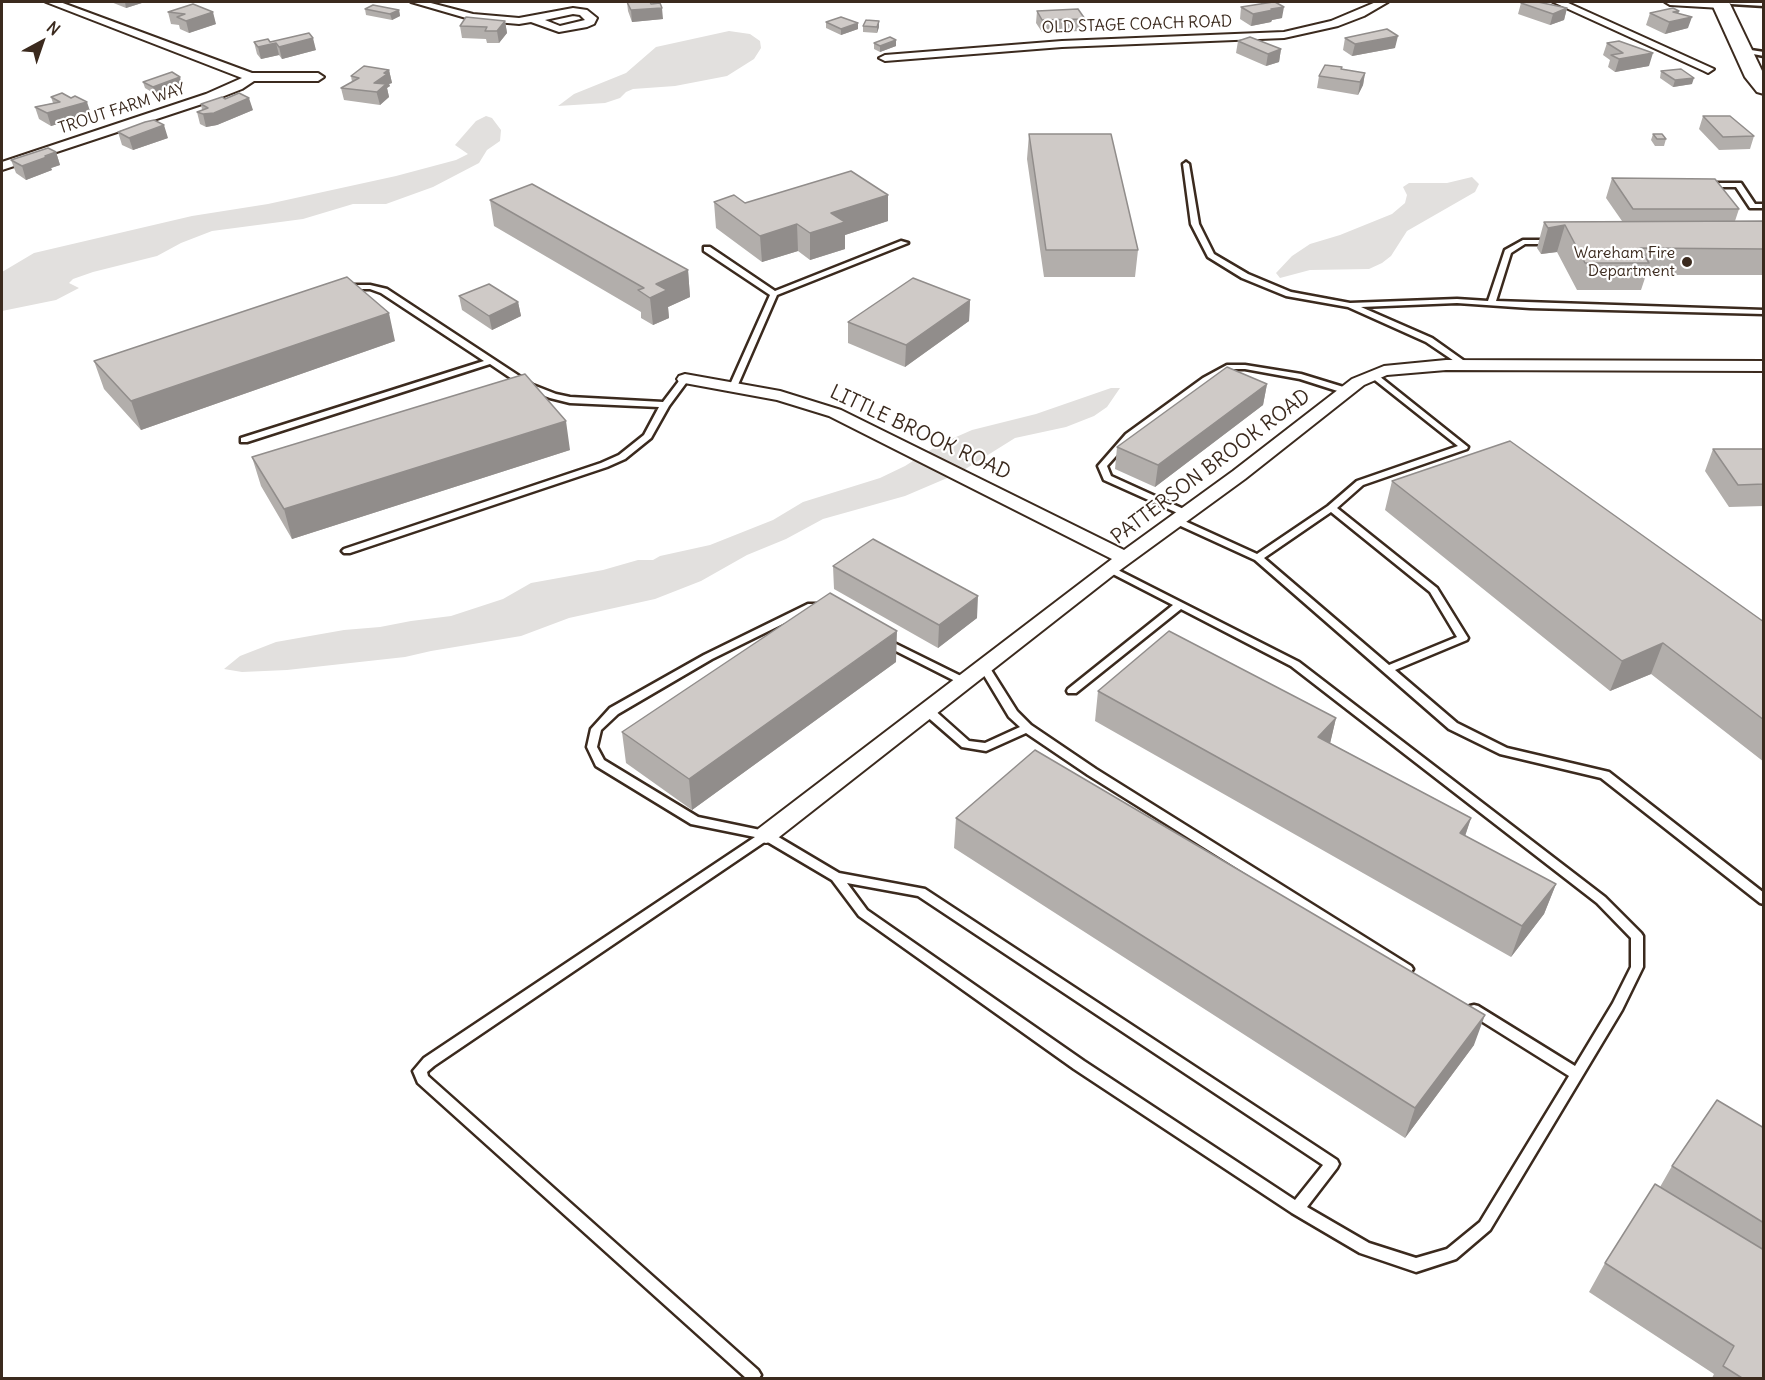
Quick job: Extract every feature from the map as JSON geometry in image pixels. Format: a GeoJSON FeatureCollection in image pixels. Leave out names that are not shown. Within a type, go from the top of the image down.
{"type":"FeatureCollection","features":[{"type":"Feature","properties":{"kind":"main road"},"geometry":{"type":"LineString","coordinates":[[1724,3],[1755,77],[1764,88]]}},
{"type":"Feature","properties":{"kind":"street"},"geometry":{"type":"LineString","coordinates":[[51,2],[250,77],[318,77]]}},
{"type":"Feature","properties":{"kind":"street"},"geometry":{"type":"LineString","coordinates":[[416,2],[473,17],[519,21],[533,19]]}},
{"type":"Feature","properties":{"kind":"street","name":"OLD STAGE COACH ROAD"},"geometry":{"type":"LineString","coordinates":[[885,58],[1052,45],[1284,36],[1334,24],[1383,2]]}},
{"type":"Feature","properties":{"kind":"street"},"geometry":{"type":"LineString","coordinates":[[1558,2],[1708,69]]}},
{"type":"Feature","properties":{"kind":"street"},"geometry":{"type":"LineString","coordinates":[[1670,2],[1724,3]]}},
{"type":"Feature","properties":{"kind":"street","name":"TROUT FARM WAY"},"geometry":{"type":"LineString","coordinates":[[2,166],[210,97],[238,86],[250,77]]}},
{"type":"Feature","properties":{"kind":"street","name":"PATTERSON BROOK ROAD"},"geometry":{"type":"LineString","coordinates":[[766,835],[1110,569],[1239,475],[1358,382],[1384,370],[1407,367],[1466,365],[1764,366]]}},
{"type":"Feature","properties":{"kind":"street","name":"LITTLE BROOK ROAD"},"geometry":{"type":"LineString","coordinates":[[685,379],[780,396],[836,413],[875,430],[1125,558]]}},
{"type":"Feature","properties":{"kind":"lane"},"geometry":{"type":"LineString","coordinates":[[1724,3],[1764,4]]}},
{"type":"Feature","properties":{"kind":"lane"},"geometry":{"type":"LineString","coordinates":[[1744,51],[1764,54]]}},
{"type":"Feature","properties":{"kind":"lane"},"geometry":{"type":"LineString","coordinates":[[1186,164],[1195,224],[1211,255],[1245,276],[1289,294],[1350,305],[1457,301],[1764,312]]}},
{"type":"Feature","properties":{"kind":"lane"},"geometry":{"type":"LineString","coordinates":[[1690,184],[1738,185],[1753,206],[1764,206]]}},
{"type":"Feature","properties":{"kind":"lane"},"geometry":{"type":"LineString","coordinates":[[1491,303],[1508,252],[1523,242],[1559,242]]}},
{"type":"Feature","properties":{"kind":"lane"},"geometry":{"type":"LineString","coordinates":[[733,387],[774,294],[904,243]]}},
{"type":"Feature","properties":{"kind":"lane"},"geometry":{"type":"LineString","coordinates":[[707,249],[774,294]]}},
{"type":"Feature","properties":{"kind":"lane"},"geometry":{"type":"LineString","coordinates":[[339,289],[370,287],[384,291],[530,387],[553,396],[570,400],[665,405]]}},
{"type":"Feature","properties":{"kind":"lane"},"geometry":{"type":"LineString","coordinates":[[1350,305],[1429,340],[1466,365]]}},
{"type":"Feature","properties":{"kind":"lane"},"geometry":{"type":"LineString","coordinates":[[244,440],[492,362]]}},
{"type":"Feature","properties":{"kind":"lane"},"geometry":{"type":"LineString","coordinates":[[1347,391],[1301,377],[1245,367],[1230,367],[1206,380],[1129,436],[1102,466],[1107,478],[1258,558],[1453,726],[1504,751],[1605,775],[1764,900]]}},
{"type":"Feature","properties":{"kind":"lane"},"geometry":{"type":"LineString","coordinates":[[1258,558],[1331,508],[1360,483],[1464,447],[1374,375]]}},
{"type":"Feature","properties":{"kind":"lane"},"geometry":{"type":"LineString","coordinates":[[347,551],[604,465],[635,449],[648,436],[665,405],[685,379]]}},
{"type":"Feature","properties":{"kind":"lane"},"geometry":{"type":"LineString","coordinates":[[1331,508],[1434,590],[1463,638],[1388,669]]}},
{"type":"Feature","properties":{"kind":"lane"},"geometry":{"type":"LineString","coordinates":[[836,877],[863,913],[1079,1065],[1297,1209],[1365,1248],[1416,1265],[1451,1254],[1485,1226],[1618,1006],[1637,967],[1637,936],[1601,900],[1295,664],[1110,569]]}},
{"type":"Feature","properties":{"kind":"lane"},"geometry":{"type":"LineString","coordinates":[[1072,691],[1180,605]]}},
{"type":"Feature","properties":{"kind":"lane"},"geometry":{"type":"LineString","coordinates":[[828,608],[812,606],[708,657],[614,711],[596,729],[592,747],[600,763],[695,821],[766,835],[836,877],[921,892],[1332,1164],[1297,1209]]}},
{"type":"Feature","properties":{"kind":"lane"},"geometry":{"type":"LineString","coordinates":[[878,638],[965,682]]}},
{"type":"Feature","properties":{"kind":"lane"},"geometry":{"type":"LineString","coordinates":[[984,667],[1013,714],[1027,728],[1161,816],[1414,973]]}},
{"type":"Feature","properties":{"kind":"lane"},"geometry":{"type":"LineString","coordinates":[[928,711],[966,744],[986,747],[1027,728]]}},
{"type":"Feature","properties":{"kind":"lane"},"geometry":{"type":"LineString","coordinates":[[753,1375],[423,1079],[420,1071],[429,1062],[766,835]]}},
{"type":"Feature","properties":{"kind":"lane"},"geometry":{"type":"LineString","coordinates":[[1465,1005],[1577,1074]]}},
{"type":"Feature","properties":{"kind":"shaded area"},"geometry":{"type":"Polygon","coordinates":[[[729,31],[750,34],[760,41],[761,48],[754,59],[727,76],[675,86],[633,89],[620,98],[605,103],[558,106],[574,94],[626,73],[656,47],[729,31]]]}},
{"type":"Feature","properties":{"kind":"shaded area"},"geometry":{"type":"Polygon","coordinates":[[[486,116],[492,118],[501,130],[500,141],[487,150],[479,163],[433,187],[386,204],[353,204],[303,219],[212,231],[181,243],[157,256],[73,279],[69,283],[79,288],[56,300],[2,311],[2,272],[34,253],[192,216],[268,204],[396,176],[456,160],[468,154],[455,145],[476,121],[486,116]]]}},
{"type":"Feature","properties":{"kind":"shaded area"},"geometry":{"type":"Polygon","coordinates":[[[1472,177],[1479,184],[1475,192],[1407,231],[1391,256],[1382,263],[1369,269],[1310,270],[1280,278],[1276,273],[1292,256],[1310,244],[1340,235],[1392,214],[1405,203],[1407,195],[1403,187],[1409,183],[1447,183],[1472,177]]]}},
{"type":"Feature","properties":{"kind":"shaded area"},"geometry":{"type":"Polygon","coordinates":[[[1111,388],[1120,388],[1107,407],[1094,416],[1066,427],[1015,438],[959,473],[905,496],[823,519],[786,539],[747,555],[701,581],[655,599],[569,618],[521,636],[405,657],[287,670],[242,672],[224,669],[240,656],[276,642],[344,630],[451,616],[503,599],[531,583],[603,570],[638,560],[653,560],[660,556],[710,545],[773,520],[803,502],[880,478],[905,466],[940,444],[972,430],[1036,414],[1111,388]]]}},
{"type":"Feature","properties":{"kind":"building"},"geometry":{"type":"Polygon","coordinates":[[[627,2],[660,3],[662,8],[631,10],[627,2]]]}},
{"type":"Feature","properties":{"kind":"building"},"geometry":{"type":"Polygon","coordinates":[[[1275,2],[1284,7],[1253,14],[1241,7],[1275,2]]]}},
{"type":"Feature","properties":{"kind":"building"},"geometry":{"type":"Polygon","coordinates":[[[1538,2],[1567,8],[1553,14],[1521,3],[1538,2]]]}},
{"type":"Feature","properties":{"kind":"building"},"geometry":{"type":"Polygon","coordinates":[[[193,4],[213,12],[186,21],[177,17],[185,14],[168,12],[193,4]]]}},
{"type":"Feature","properties":{"kind":"building"},"geometry":{"type":"Polygon","coordinates":[[[373,5],[399,10],[390,14],[365,9],[373,5]]]}},
{"type":"Feature","properties":{"kind":"building"},"geometry":{"type":"Polygon","coordinates":[[[1673,8],[1679,11],[1673,12],[1692,17],[1669,22],[1650,13],[1673,8]]]}},
{"type":"Feature","properties":{"kind":"building"},"geometry":{"type":"Polygon","coordinates":[[[1078,9],[1085,19],[1042,20],[1037,11],[1078,9]]]}},
{"type":"Feature","properties":{"kind":"building"},"geometry":{"type":"Polygon","coordinates":[[[466,17],[505,21],[497,31],[485,31],[487,27],[460,26],[466,17]]]}},
{"type":"Feature","properties":{"kind":"building"},"geometry":{"type":"Polygon","coordinates":[[[841,17],[858,23],[841,29],[826,22],[841,17]]]}},
{"type":"Feature","properties":{"kind":"building"},"geometry":{"type":"Polygon","coordinates":[[[866,20],[879,21],[877,27],[863,26],[866,20]]]}},
{"type":"Feature","properties":{"kind":"building"},"geometry":{"type":"Polygon","coordinates":[[[1387,29],[1398,36],[1355,44],[1345,38],[1387,29]]]}},
{"type":"Feature","properties":{"kind":"building"},"geometry":{"type":"Polygon","coordinates":[[[309,33],[313,38],[279,47],[276,43],[258,47],[254,42],[268,39],[270,42],[309,33]]]}},
{"type":"Feature","properties":{"kind":"building"},"geometry":{"type":"Polygon","coordinates":[[[890,37],[896,40],[880,46],[874,43],[890,37]]]}},
{"type":"Feature","properties":{"kind":"building"},"geometry":{"type":"Polygon","coordinates":[[[1250,37],[1281,49],[1268,54],[1238,41],[1250,37]]]}},
{"type":"Feature","properties":{"kind":"building"},"geometry":{"type":"Polygon","coordinates":[[[1619,41],[1653,53],[1619,59],[1611,55],[1623,53],[1607,43],[1619,41]]]}},
{"type":"Feature","properties":{"kind":"building"},"geometry":{"type":"Polygon","coordinates":[[[1325,65],[1365,73],[1360,82],[1319,76],[1325,65]]]}},
{"type":"Feature","properties":{"kind":"building"},"geometry":{"type":"Polygon","coordinates":[[[364,66],[389,70],[374,83],[386,84],[377,92],[341,88],[359,78],[351,76],[364,66]]]}},
{"type":"Feature","properties":{"kind":"building"},"geometry":{"type":"Polygon","coordinates":[[[1681,69],[1694,78],[1675,80],[1661,71],[1681,69]]]}},
{"type":"Feature","properties":{"kind":"building"},"geometry":{"type":"Polygon","coordinates":[[[172,72],[180,77],[153,87],[143,82],[172,72]]]}},
{"type":"Feature","properties":{"kind":"building"},"geometry":{"type":"Polygon","coordinates":[[[62,93],[87,102],[47,113],[35,107],[60,102],[51,97],[62,93]]]}},
{"type":"Feature","properties":{"kind":"building"},"geometry":{"type":"Polygon","coordinates":[[[239,93],[249,98],[214,113],[197,112],[208,108],[201,104],[222,97],[225,99],[239,93]]]}},
{"type":"Feature","properties":{"kind":"building"},"geometry":{"type":"Polygon","coordinates":[[[1703,116],[1730,116],[1754,136],[1723,137],[1703,116]]]}},
{"type":"Feature","properties":{"kind":"building"},"geometry":{"type":"Polygon","coordinates":[[[154,120],[164,125],[129,138],[118,132],[145,122],[154,120]]]}},
{"type":"Feature","properties":{"kind":"building"},"geometry":{"type":"Polygon","coordinates":[[[1029,134],[1111,134],[1138,250],[1046,250],[1029,134]]]}},
{"type":"Feature","properties":{"kind":"building"},"geometry":{"type":"Polygon","coordinates":[[[1653,134],[1662,134],[1666,139],[1657,139],[1653,134]]]}},
{"type":"Feature","properties":{"kind":"building"},"geometry":{"type":"Polygon","coordinates":[[[48,148],[56,152],[22,166],[11,160],[48,148]]]}},
{"type":"Feature","properties":{"kind":"building"},"geometry":{"type":"Polygon","coordinates":[[[851,171],[888,195],[831,213],[845,222],[810,233],[797,224],[760,236],[714,202],[734,195],[745,203],[851,171]]]}},
{"type":"Feature","properties":{"kind":"building"},"geometry":{"type":"Polygon","coordinates":[[[1612,178],[1715,179],[1739,209],[1633,209],[1612,178]]]}},
{"type":"Feature","properties":{"kind":"building"},"geometry":{"type":"Polygon","coordinates":[[[532,184],[688,270],[656,284],[667,290],[650,298],[638,290],[644,288],[490,200],[532,184]]]}},
{"type":"Feature","properties":{"kind":"building"},"geometry":{"type":"Polygon","coordinates":[[[1764,221],[1764,249],[1640,248],[1649,263],[1585,263],[1565,225],[1548,228],[1544,222],[1764,221]]]}},
{"type":"Feature","properties":{"kind":"building"},"geometry":{"type":"Polygon","coordinates":[[[347,277],[389,313],[131,401],[94,361],[347,277]]]}},
{"type":"Feature","properties":{"kind":"building"},"geometry":{"type":"Polygon","coordinates":[[[913,278],[970,300],[906,345],[848,322],[913,278]]]}},
{"type":"Feature","properties":{"kind":"building"},"geometry":{"type":"Polygon","coordinates":[[[489,284],[518,302],[489,316],[459,296],[489,284]]]}},
{"type":"Feature","properties":{"kind":"building"},"geometry":{"type":"Polygon","coordinates":[[[1227,367],[1267,384],[1158,465],[1117,447],[1227,367]]]}},
{"type":"Feature","properties":{"kind":"building"},"geometry":{"type":"Polygon","coordinates":[[[525,374],[566,421],[284,509],[252,457],[525,374]]]}},
{"type":"Feature","properties":{"kind":"building"},"geometry":{"type":"Polygon","coordinates":[[[1510,441],[1764,622],[1764,720],[1663,643],[1622,661],[1392,481],[1510,441]]]}},
{"type":"Feature","properties":{"kind":"building"},"geometry":{"type":"Polygon","coordinates":[[[1713,449],[1764,449],[1764,484],[1738,485],[1713,449]]]}},
{"type":"Feature","properties":{"kind":"building"},"geometry":{"type":"Polygon","coordinates":[[[873,539],[978,596],[939,625],[833,566],[873,539]]]}},
{"type":"Feature","properties":{"kind":"building"},"geometry":{"type":"Polygon","coordinates":[[[830,593],[897,631],[689,779],[622,732],[830,593]]]}},
{"type":"Feature","properties":{"kind":"building"},"geometry":{"type":"Polygon","coordinates":[[[1169,631],[1336,718],[1318,737],[1471,818],[1460,833],[1556,884],[1522,926],[1098,691],[1169,631]]]}},
{"type":"Feature","properties":{"kind":"building"},"geometry":{"type":"Polygon","coordinates":[[[1035,750],[1485,1015],[1415,1108],[956,818],[1035,750]]]}},
{"type":"Feature","properties":{"kind":"building"},"geometry":{"type":"Polygon","coordinates":[[[1717,1100],[1764,1128],[1764,1223],[1672,1166],[1717,1100]]]}},
{"type":"Feature","properties":{"kind":"building"},"geometry":{"type":"Polygon","coordinates":[[[1655,1184],[1764,1250],[1764,1378],[1742,1378],[1723,1366],[1734,1346],[1605,1263],[1655,1184]]]}},
{"type":"Feature","properties":{"kind":"place","name":"Wareham Fire Department"},"geometry":{"type":"Point","coordinates":[1687,262]}}]}
